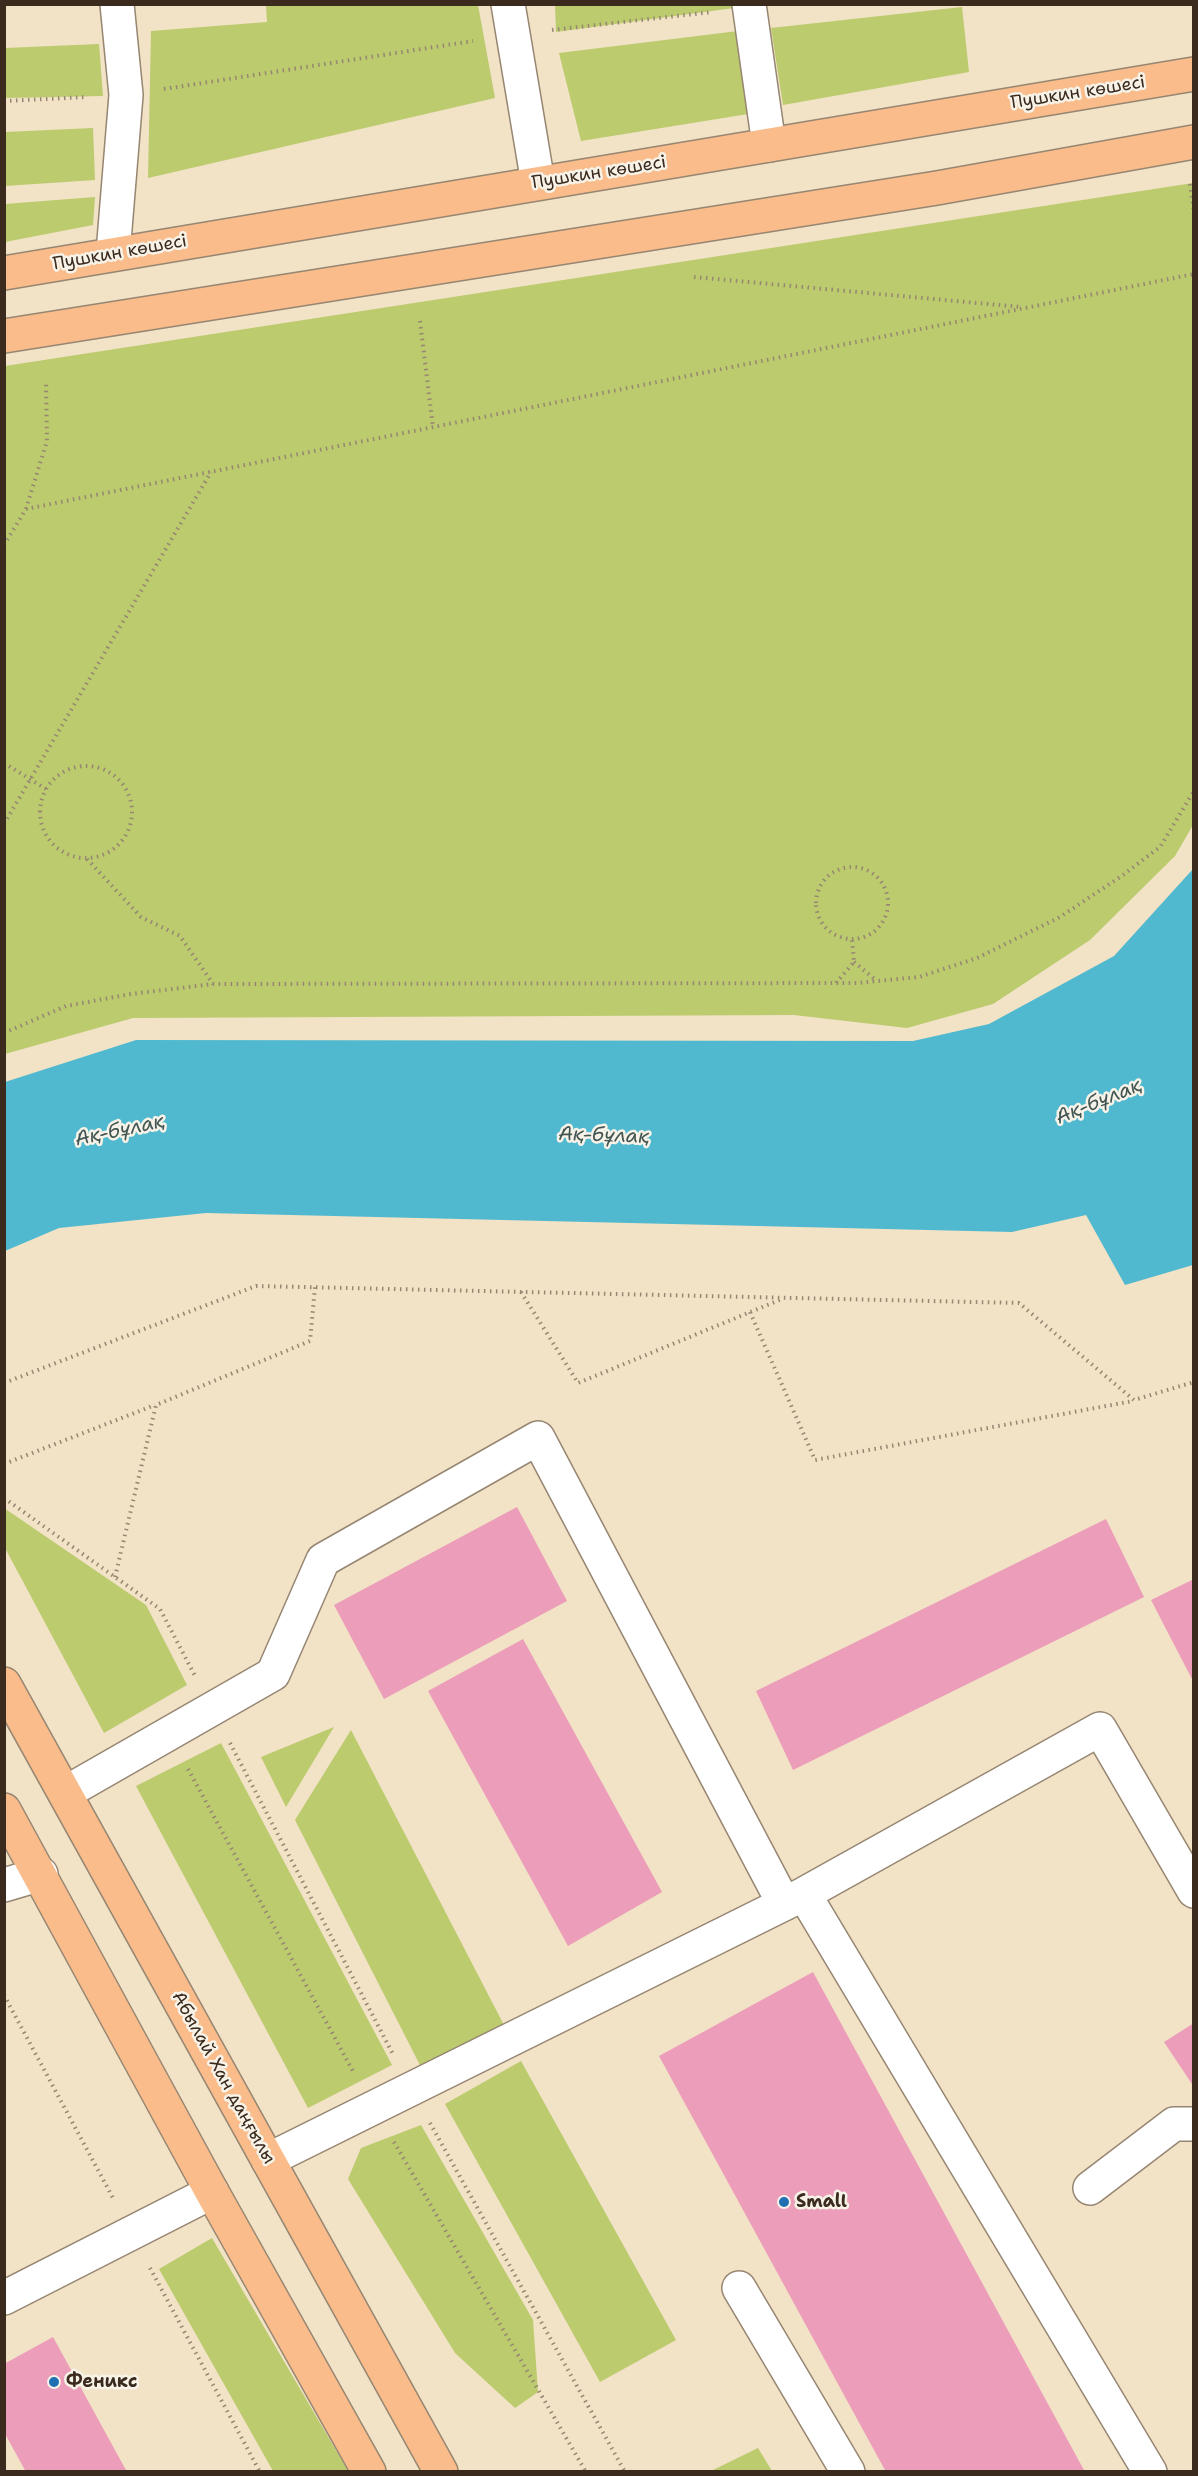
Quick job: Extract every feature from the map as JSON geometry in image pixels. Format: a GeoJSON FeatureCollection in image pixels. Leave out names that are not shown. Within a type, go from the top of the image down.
{"type":"FeatureCollection","features":[{"type":"Feature","properties":{"kind":"main road","name":"Пушкин көшесі"},"geometry":{"type":"LineString","coordinates":[[4,273],[1194,74]]}},
{"type":"Feature","properties":{"kind":"main road"},"geometry":{"type":"LineString","coordinates":[[4,336],[926,190],[1194,142]]}},
{"type":"Feature","properties":{"kind":"main road","name":"Абылай Хан даңғылы"},"geometry":{"type":"LineString","coordinates":[[4,1684],[441,2472]]}},
{"type":"Feature","properties":{"kind":"main road"},"geometry":{"type":"LineString","coordinates":[[4,1810],[41,1874],[212,2192],[369,2472]]}},
{"type":"Feature","properties":{"kind":"lane"},"geometry":{"type":"LineString","coordinates":[[113,253],[126,95],[117,4]]}},
{"type":"Feature","properties":{"kind":"lane"},"geometry":{"type":"LineString","coordinates":[[749,6],[769,145]]}},
{"type":"Feature","properties":{"kind":"lane"},"geometry":{"type":"LineString","coordinates":[[511,20],[538,183]]}},
{"type":"Feature","properties":{"kind":"lane"},"geometry":{"type":"LineString","coordinates":[[65,1792],[273,1674],[323,1560],[538,1438],[794,1899],[1150,2472]]}},
{"type":"Feature","properties":{"kind":"lane"},"geometry":{"type":"LineString","coordinates":[[268,2160],[794,1899],[1100,1729],[1194,1891]]}},
{"type":"Feature","properties":{"kind":"lane"},"geometry":{"type":"LineString","coordinates":[[4,1885],[41,1874]]}},
{"type":"Feature","properties":{"kind":"lane"},"geometry":{"type":"LineString","coordinates":[[1090,2188],[1174,2124],[1194,2124]]}},
{"type":"Feature","properties":{"kind":"lane"},"geometry":{"type":"LineString","coordinates":[[4,2298],[212,2192]]}},
{"type":"Feature","properties":{"kind":"lane"},"geometry":{"type":"LineString","coordinates":[[740,2288],[848,2472]]}},
{"type":"Feature","properties":{"kind":"path"},"geometry":{"type":"LineString","coordinates":[[4,101],[126,95],[511,20],[749,6]]}},
{"type":"Feature","properties":{"kind":"path"},"geometry":{"type":"LineString","coordinates":[[1190,184],[1194,212]]}},
{"type":"Feature","properties":{"kind":"path"},"geometry":{"type":"LineString","coordinates":[[26,509],[1194,274]]}},
{"type":"Feature","properties":{"kind":"path"},"geometry":{"type":"LineString","coordinates":[[694,277],[1027,307]]}},
{"type":"Feature","properties":{"kind":"path"},"geometry":{"type":"LineString","coordinates":[[420,321],[433,427]]}},
{"type":"Feature","properties":{"kind":"path"},"geometry":{"type":"LineString","coordinates":[[4,545],[26,509],[47,441],[46,381]]}},
{"type":"Feature","properties":{"kind":"path"},"geometry":{"type":"LineString","coordinates":[[4,824],[212,472]]}},
{"type":"Feature","properties":{"kind":"path"},"geometry":{"type":"LineString","coordinates":[[4,763],[46,789]]}},
{"type":"Feature","properties":{"kind":"path"},"geometry":{"type":"LineString","coordinates":[[81,765],[110,771],[121,780],[129,793],[133,808],[132,822],[126,836],[109,851],[86,858],[71,855],[57,848],[46,835],[41,820],[41,804],[46,789],[55,778],[81,765]]}},
{"type":"Feature","properties":{"kind":"path"},"geometry":{"type":"LineString","coordinates":[[4,1033],[66,1006],[131,994],[213,984],[836,983],[919,977],[977,958],[1060,917],[1160,846],[1194,791]]}},
{"type":"Feature","properties":{"kind":"path"},"geometry":{"type":"LineString","coordinates":[[86,858],[141,917],[180,936],[213,984]]}},
{"type":"Feature","properties":{"kind":"path"},"geometry":{"type":"LineString","coordinates":[[849,867],[871,872],[886,890],[888,901],[887,913],[874,932],[852,939],[841,937],[822,922],[816,899],[826,877],[837,870],[849,867]]}},
{"type":"Feature","properties":{"kind":"path"},"geometry":{"type":"LineString","coordinates":[[836,983],[854,962],[852,939]]}},
{"type":"Feature","properties":{"kind":"path"},"geometry":{"type":"LineString","coordinates":[[854,962],[878,981]]}},
{"type":"Feature","properties":{"kind":"path"},"geometry":{"type":"LineString","coordinates":[[4,1383],[256,1286],[1018,1303],[1134,1400]]}},
{"type":"Feature","properties":{"kind":"path"},"geometry":{"type":"LineString","coordinates":[[4,1464],[156,1405],[310,1341],[315,1287]]}},
{"type":"Feature","properties":{"kind":"path"},"geometry":{"type":"LineString","coordinates":[[521,1292],[578,1383],[785,1298]]}},
{"type":"Feature","properties":{"kind":"path"},"geometry":{"type":"LineString","coordinates":[[750,1312],[815,1460],[1134,1400],[1194,1382]]}},
{"type":"Feature","properties":{"kind":"path"},"geometry":{"type":"LineString","coordinates":[[115,1577],[156,1405]]}},
{"type":"Feature","properties":{"kind":"path"},"geometry":{"type":"LineString","coordinates":[[4,1498],[160,1609],[411,2089],[625,2472]]}},
{"type":"Feature","properties":{"kind":"green space"},"geometry":{"type":"Polygon","coordinates":[[[733,4],[734,8],[556,32],[555,5],[733,4]]]}},
{"type":"Feature","properties":{"kind":"green space"},"geometry":{"type":"Polygon","coordinates":[[[266,5],[478,5],[495,98],[148,178],[151,31],[267,22],[266,5]]]}},
{"type":"Feature","properties":{"kind":"green space"},"geometry":{"type":"Polygon","coordinates":[[[962,7],[969,72],[783,105],[771,28],[962,7]]]}},
{"type":"Feature","properties":{"kind":"green space"},"geometry":{"type":"Polygon","coordinates":[[[738,31],[748,114],[581,141],[559,53],[738,31]]]}},
{"type":"Feature","properties":{"kind":"green space"},"geometry":{"type":"Polygon","coordinates":[[[99,44],[103,96],[5,98],[5,48],[99,44]]]}},
{"type":"Feature","properties":{"kind":"green space"},"geometry":{"type":"Polygon","coordinates":[[[93,128],[95,180],[5,186],[5,132],[93,128]]]}},
{"type":"Feature","properties":{"kind":"green space"},"geometry":{"type":"Polygon","coordinates":[[[1193,183],[1193,825],[1175,856],[1090,940],[993,1004],[907,1028],[794,1015],[133,1018],[5,1054],[5,366],[1193,183]]]}},
{"type":"Feature","properties":{"kind":"green space"},"geometry":{"type":"Polygon","coordinates":[[[95,197],[93,225],[5,242],[5,204],[95,197]]]}},
{"type":"Feature","properties":{"kind":"green space"},"geometry":{"type":"Polygon","coordinates":[[[4,1508],[146,1605],[187,1685],[104,1733],[5,1548],[4,1508]]]}},
{"type":"Feature","properties":{"kind":"green space"},"geometry":{"type":"Polygon","coordinates":[[[334,1727],[286,1807],[261,1757],[334,1727]]]}},
{"type":"Feature","properties":{"kind":"green space"},"geometry":{"type":"Polygon","coordinates":[[[351,1730],[505,2027],[423,2071],[295,1820],[351,1730]]]}},
{"type":"Feature","properties":{"kind":"green space"},"geometry":{"type":"Polygon","coordinates":[[[221,1743],[392,2065],[308,2108],[136,1786],[221,1743]]]}},
{"type":"Feature","properties":{"kind":"green space"},"geometry":{"type":"Polygon","coordinates":[[[521,2061],[676,2340],[600,2382],[445,2104],[521,2061]]]}},
{"type":"Feature","properties":{"kind":"green space"},"geometry":{"type":"Polygon","coordinates":[[[421,2125],[533,2320],[538,2392],[515,2408],[455,2353],[348,2179],[361,2148],[421,2125]]]}},
{"type":"Feature","properties":{"kind":"green space"},"geometry":{"type":"Polygon","coordinates":[[[212,2238],[348,2471],[273,2471],[159,2269],[212,2238]]]}},
{"type":"Feature","properties":{"kind":"green space"},"geometry":{"type":"Polygon","coordinates":[[[758,2448],[772,2471],[711,2471],[758,2448]]]}},
{"type":"Feature","properties":{"kind":"water","name":"Ақ-бұлақ"},"geometry":{"type":"Polygon","coordinates":[[[1193,869],[1193,1265],[1125,1285],[1086,1215],[1012,1232],[206,1213],[59,1228],[5,1251],[5,1082],[136,1040],[913,1041],[989,1024],[1114,956],[1193,869]]]}},
{"type":"Feature","properties":{"kind":"building"},"geometry":{"type":"Polygon","coordinates":[[[517,1507],[567,1601],[384,1699],[334,1605],[517,1507]]]}},
{"type":"Feature","properties":{"kind":"building"},"geometry":{"type":"Polygon","coordinates":[[[1106,1519],[1144,1597],[793,1770],[756,1691],[1106,1519]]]}},
{"type":"Feature","properties":{"kind":"building"},"geometry":{"type":"Polygon","coordinates":[[[1194,1579],[1194,1683],[1151,1600],[1194,1579]]]}},
{"type":"Feature","properties":{"kind":"building"},"geometry":{"type":"Polygon","coordinates":[[[523,1639],[662,1892],[568,1946],[428,1691],[523,1639]]]}},
{"type":"Feature","properties":{"kind":"building"},"geometry":{"type":"Polygon","coordinates":[[[813,1972],[1085,2472],[886,2472],[659,2056],[813,1972]]]}},
{"type":"Feature","properties":{"kind":"building"},"geometry":{"type":"Polygon","coordinates":[[[1194,2023],[1194,2087],[1164,2042],[1194,2023]]]}},
{"type":"Feature","properties":{"kind":"building"},"geometry":{"type":"Polygon","coordinates":[[[53,2337],[127,2472],[26,2472],[4,2432],[4,2364],[53,2337]]]}},
{"type":"Feature","properties":{"kind":"place","name":"Small"},"geometry":{"type":"Point","coordinates":[784,2202]}},
{"type":"Feature","properties":{"kind":"place","name":"Феникс"},"geometry":{"type":"Point","coordinates":[54,2382]}}]}
